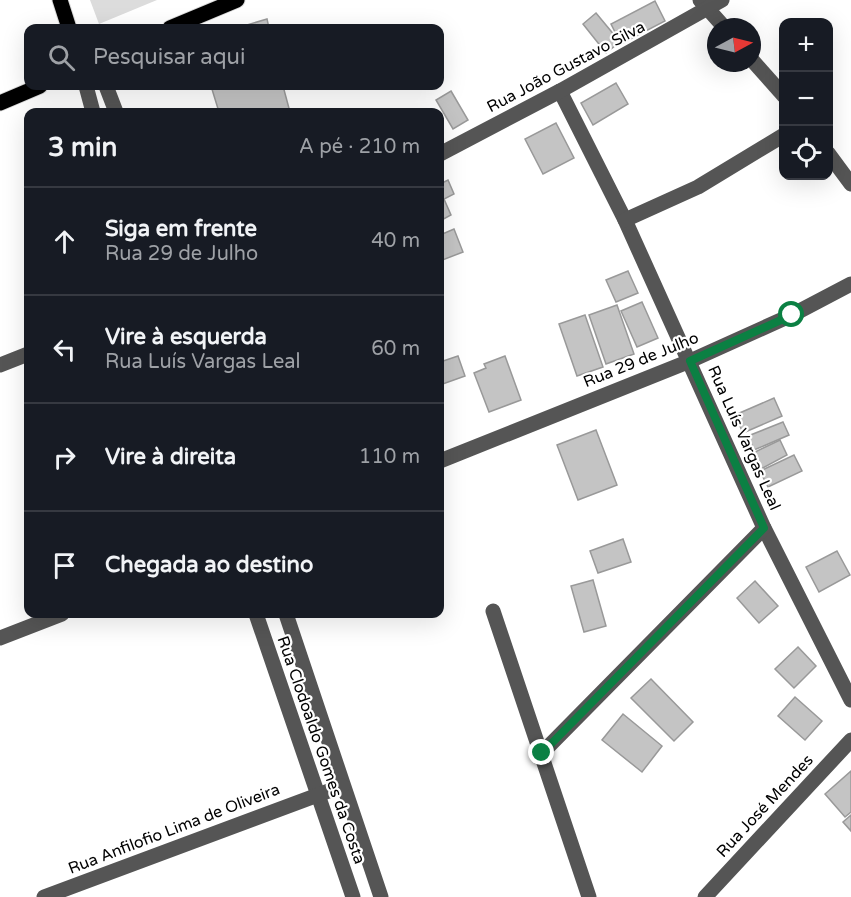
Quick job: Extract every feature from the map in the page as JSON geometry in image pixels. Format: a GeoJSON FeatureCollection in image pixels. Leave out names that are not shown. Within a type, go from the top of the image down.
{"type":"FeatureCollection","features":[{"type":"Feature","properties":{"kind":"main road"},"geometry":{"type":"LineString","coordinates":[[60,0],[68,24]]}},
{"type":"Feature","properties":{"kind":"main road"},"geometry":{"type":"LineString","coordinates":[[180,24],[237,0]]}},
{"type":"Feature","properties":{"kind":"main road"},"geometry":{"type":"LineString","coordinates":[[0,104],[31,90]]}},
{"type":"Feature","properties":{"kind":"street","name":"Rua João Gustavo Silva"},"geometry":{"type":"LineString","coordinates":[[444,152],[560,91],[704,5],[722,0]]}},
{"type":"Feature","properties":{"kind":"street"},"geometry":{"type":"LineString","coordinates":[[704,5],[716,18]]}},
{"type":"Feature","properties":{"kind":"street"},"geometry":{"type":"LineString","coordinates":[[761,70],[779,91]]}},
{"type":"Feature","properties":{"kind":"street"},"geometry":{"type":"LineString","coordinates":[[87,90],[92,108]]}},
{"type":"Feature","properties":{"kind":"street"},"geometry":{"type":"LineString","coordinates":[[108,90],[114,108]]}},
{"type":"Feature","properties":{"kind":"street","name":"Rua Luís Vargas Leal"},"geometry":{"type":"LineString","coordinates":[[560,91],[625,220],[764,528],[851,700]]}},
{"type":"Feature","properties":{"kind":"street"},"geometry":{"type":"LineString","coordinates":[[625,220],[698,187],[779,137]]}},
{"type":"Feature","properties":{"kind":"street"},"geometry":{"type":"LineString","coordinates":[[833,160],[851,184]]}},
{"type":"Feature","properties":{"kind":"street","name":"Rua 29 de Julho"},"geometry":{"type":"LineString","coordinates":[[444,459],[690,361],[792,315],[851,284]]}},
{"type":"Feature","properties":{"kind":"street"},"geometry":{"type":"LineString","coordinates":[[0,365],[24,356]]}},
{"type":"Feature","properties":{"kind":"street"},"geometry":{"type":"LineString","coordinates":[[542,753],[764,528]]}},
{"type":"Feature","properties":{"kind":"street"},"geometry":{"type":"LineString","coordinates":[[493,611],[589,897]]}},
{"type":"Feature","properties":{"kind":"street"},"geometry":{"type":"LineString","coordinates":[[0,638],[52,618]]}},
{"type":"Feature","properties":{"kind":"street","name":"Rua Clodoaldo Gomes da Costa"},"geometry":{"type":"LineString","coordinates":[[257,618],[316,795],[353,897]]}},
{"type":"Feature","properties":{"kind":"street","name":"Rua Clodoaldo Gomes da Costa"},"geometry":{"type":"LineString","coordinates":[[287,618],[381,897]]}},
{"type":"Feature","properties":{"kind":"street","name":"Rua José Mendes"},"geometry":{"type":"LineString","coordinates":[[705,897],[851,740]]}},
{"type":"Feature","properties":{"kind":"street","name":"Rua Anfilofio Lima de Oliveira"},"geometry":{"type":"LineString","coordinates":[[44,897],[342,786]]}},
{"type":"Feature","properties":{"kind":"shaded area"},"geometry":{"type":"Polygon","coordinates":[[[90,0],[157,0],[99,24],[90,0]]]}},
{"type":"Feature","properties":{"kind":"building"},"geometry":{"type":"Polygon","coordinates":[[[655,1],[665,21],[621,44],[611,24],[655,1]]]}},
{"type":"Feature","properties":{"kind":"building"},"geometry":{"type":"Polygon","coordinates":[[[596,13],[620,42],[606,53],[583,24],[596,13]]]}},
{"type":"Feature","properties":{"kind":"building"},"geometry":{"type":"Polygon","coordinates":[[[267,19],[268,24],[250,24],[267,19]]]}},
{"type":"Feature","properties":{"kind":"building"},"geometry":{"type":"Polygon","coordinates":[[[616,83],[628,104],[593,125],[581,103],[616,83]]]}},
{"type":"Feature","properties":{"kind":"building"},"geometry":{"type":"Polygon","coordinates":[[[212,90],[284,90],[289,108],[218,108],[212,90]]]}},
{"type":"Feature","properties":{"kind":"building"},"geometry":{"type":"Polygon","coordinates":[[[451,91],[468,120],[453,129],[444,114],[444,108],[441,108],[436,100],[451,91]]]}},
{"type":"Feature","properties":{"kind":"building"},"geometry":{"type":"Polygon","coordinates":[[[556,123],[574,158],[543,174],[525,139],[556,123]]]}},
{"type":"Feature","properties":{"kind":"building"},"geometry":{"type":"Polygon","coordinates":[[[448,180],[454,194],[444,199],[444,182],[448,180]]]}},
{"type":"Feature","properties":{"kind":"building"},"geometry":{"type":"Polygon","coordinates":[[[444,199],[451,215],[444,219],[444,199]]]}},
{"type":"Feature","properties":{"kind":"building"},"geometry":{"type":"Polygon","coordinates":[[[454,229],[463,252],[444,259],[444,233],[454,229]]]}},
{"type":"Feature","properties":{"kind":"building"},"geometry":{"type":"Polygon","coordinates":[[[628,271],[638,293],[616,302],[606,280],[628,271]]]}},
{"type":"Feature","properties":{"kind":"building"},"geometry":{"type":"Polygon","coordinates":[[[642,302],[658,338],[637,347],[621,311],[642,302]]]}},
{"type":"Feature","properties":{"kind":"building"},"geometry":{"type":"Polygon","coordinates":[[[617,305],[634,354],[606,364],[589,315],[617,305]]]}},
{"type":"Feature","properties":{"kind":"building"},"geometry":{"type":"Polygon","coordinates":[[[585,315],[603,367],[577,376],[559,324],[585,315]]]}},
{"type":"Feature","properties":{"kind":"building"},"geometry":{"type":"Polygon","coordinates":[[[458,356],[465,376],[444,384],[444,361],[458,356]]]}},
{"type":"Feature","properties":{"kind":"building"},"geometry":{"type":"Polygon","coordinates":[[[505,356],[521,400],[489,412],[474,373],[486,368],[484,364],[505,356]]]}},
{"type":"Feature","properties":{"kind":"building"},"geometry":{"type":"Polygon","coordinates":[[[774,398],[782,416],[743,433],[735,415],[774,398]]]}},
{"type":"Feature","properties":{"kind":"building"},"geometry":{"type":"Polygon","coordinates":[[[783,422],[789,435],[754,450],[748,436],[783,422]]]}},
{"type":"Feature","properties":{"kind":"building"},"geometry":{"type":"Polygon","coordinates":[[[596,430],[617,485],[578,500],[557,445],[596,430]]]}},
{"type":"Feature","properties":{"kind":"building"},"geometry":{"type":"Polygon","coordinates":[[[780,440],[787,455],[761,469],[753,453],[780,440]]]}},
{"type":"Feature","properties":{"kind":"building"},"geometry":{"type":"Polygon","coordinates":[[[794,455],[802,471],[768,487],[760,471],[794,455]]]}},
{"type":"Feature","properties":{"kind":"building"},"geometry":{"type":"Polygon","coordinates":[[[623,539],[631,562],[598,573],[590,551],[623,539]]]}},
{"type":"Feature","properties":{"kind":"building"},"geometry":{"type":"Polygon","coordinates":[[[837,551],[850,575],[819,592],[806,567],[837,551]]]}},
{"type":"Feature","properties":{"kind":"building"},"geometry":{"type":"Polygon","coordinates":[[[593,580],[606,626],[584,632],[571,586],[593,580]]]}},
{"type":"Feature","properties":{"kind":"building"},"geometry":{"type":"Polygon","coordinates":[[[755,581],[778,606],[759,623],[737,598],[755,581]]]}},
{"type":"Feature","properties":{"kind":"building"},"geometry":{"type":"Polygon","coordinates":[[[798,647],[816,666],[794,688],[775,669],[798,647]]]}},
{"type":"Feature","properties":{"kind":"building"},"geometry":{"type":"Polygon","coordinates":[[[651,679],[693,722],[674,741],[631,698],[651,679]]]}},
{"type":"Feature","properties":{"kind":"building"},"geometry":{"type":"Polygon","coordinates":[[[795,697],[822,721],[805,740],[778,716],[795,697]]]}},
{"type":"Feature","properties":{"kind":"building"},"geometry":{"type":"Polygon","coordinates":[[[623,714],[662,746],[642,772],[602,740],[623,714]]]}},
{"type":"Feature","properties":{"kind":"building"},"geometry":{"type":"Polygon","coordinates":[[[851,771],[851,812],[845,817],[825,794],[851,771]]]}},
{"type":"Feature","properties":{"kind":"building"},"geometry":{"type":"Polygon","coordinates":[[[851,815],[851,831],[843,822],[851,815]]]}},
{"type":"Feature","properties":{"kind":"route"},"geometry":{"type":"LineString","coordinates":[[542,753],[764,528],[690,361],[792,315]]}}]}
